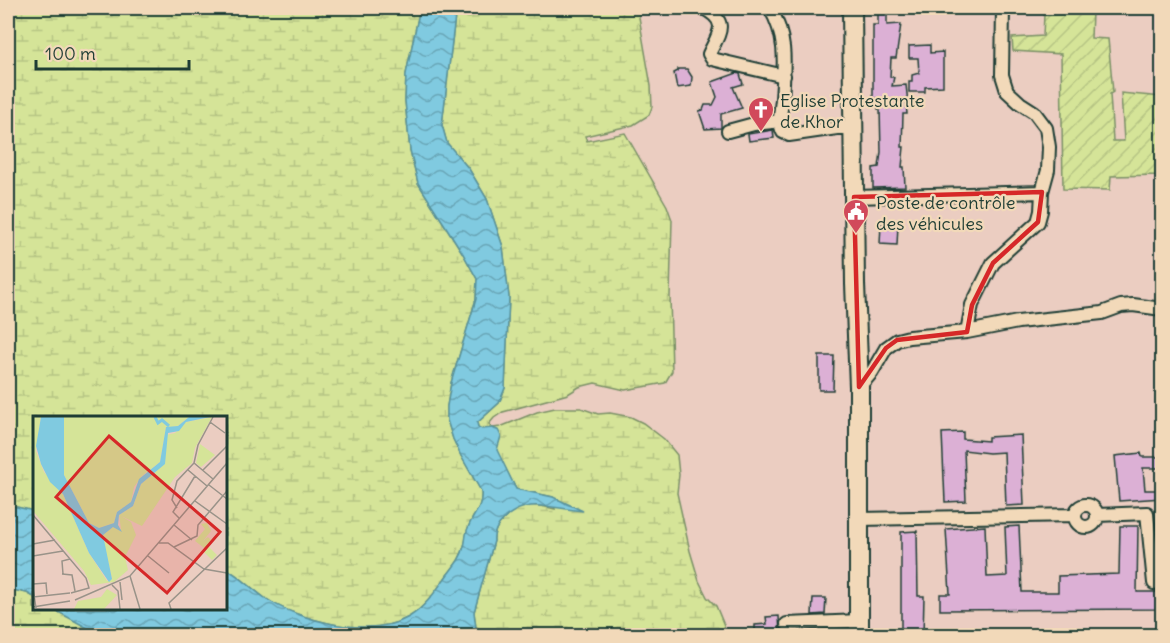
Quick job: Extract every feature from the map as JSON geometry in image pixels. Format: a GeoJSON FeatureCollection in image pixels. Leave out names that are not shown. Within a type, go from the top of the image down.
{"type":"FeatureCollection","features":[{"type":"Feature","properties":{"kind":"highway"},"geometry":{"type":"LineString","coordinates":[[852,8],[859,387],[860,628]]}},
{"type":"Feature","properties":{"kind":"street"},"geometry":{"type":"LineString","coordinates":[[703,8],[718,19],[722,27],[709,54],[712,59],[783,76]]}},
{"type":"Feature","properties":{"kind":"street"},"geometry":{"type":"LineString","coordinates":[[770,8],[782,31],[785,63],[780,122],[783,132],[789,135],[853,128]]}},
{"type":"Feature","properties":{"kind":"street"},"geometry":{"type":"LineString","coordinates":[[967,332],[972,305],[993,263],[1038,222],[1048,170],[1049,147],[1046,128],[1034,112],[1007,90],[1002,75],[1003,8]]}},
{"type":"Feature","properties":{"kind":"street"},"geometry":{"type":"LineString","coordinates":[[728,131],[753,124],[780,122]]}},
{"type":"Feature","properties":{"kind":"street"},"geometry":{"type":"LineString","coordinates":[[854,197],[1042,192]]}},
{"type":"Feature","properties":{"kind":"street"},"geometry":{"type":"LineString","coordinates":[[859,387],[872,372],[886,348],[897,340],[967,332],[1018,322],[1102,313],[1121,306],[1133,305],[1162,309]]}},
{"type":"Feature","properties":{"kind":"street"},"geometry":{"type":"LineString","coordinates":[[859,519],[1075,515],[1077,510],[1086,506],[1094,509],[1097,514],[1147,513],[1154,584]]}},
{"type":"Feature","properties":{"kind":"street"},"geometry":{"type":"LineString","coordinates":[[787,624],[860,628]]}},
{"type":"Feature","properties":{"kind":"highlighted area"},"geometry":{"type":"Polygon","coordinates":[[[1042,192],[1038,222],[993,263],[972,305],[967,332],[897,340],[886,348],[859,387],[854,197],[1042,192]]]}},
{"type":"Feature","properties":{"kind":"green space"},"geometry":{"type":"Polygon","coordinates":[[[8,8],[420,8],[406,74],[405,101],[410,150],[418,183],[477,279],[476,299],[451,383],[447,420],[461,456],[481,491],[479,506],[468,528],[458,561],[426,603],[409,617],[393,623],[375,627],[336,624],[296,614],[279,606],[226,569],[226,416],[33,416],[33,511],[8,505],[8,8]]]}},
{"type":"Feature","properties":{"kind":"green space"},"geometry":{"type":"Polygon","coordinates":[[[456,8],[640,8],[639,17],[651,86],[652,107],[649,115],[633,125],[585,136],[587,141],[625,133],[667,206],[672,220],[670,296],[672,371],[665,383],[625,390],[595,383],[579,387],[568,394],[503,412],[489,424],[493,428],[482,430],[478,427],[477,423],[499,403],[505,388],[509,297],[503,247],[487,199],[469,169],[447,143],[442,125],[456,8]]]}},
{"type":"Feature","properties":{"kind":"green space"},"geometry":{"type":"Polygon","coordinates":[[[1092,12],[1091,38],[1108,39],[1113,92],[1110,94],[1113,141],[1124,141],[1121,93],[1162,97],[1162,175],[1111,176],[1110,190],[1063,189],[1061,54],[1013,51],[1012,38],[1043,36],[1044,15],[1092,12]]]}},
{"type":"Feature","properties":{"kind":"green space"},"geometry":{"type":"Polygon","coordinates":[[[555,408],[581,408],[598,414],[610,413],[631,417],[664,439],[677,455],[679,475],[677,493],[699,581],[707,597],[716,606],[728,635],[481,636],[476,628],[474,612],[497,527],[509,514],[521,507],[533,505],[555,509],[553,497],[516,489],[496,450],[501,436],[493,428],[537,412],[555,408]]]}},
{"type":"Feature","properties":{"kind":"green space"},"geometry":{"type":"Polygon","coordinates":[[[8,589],[33,596],[33,610],[55,610],[102,635],[8,635],[8,589]]]}},
{"type":"Feature","properties":{"kind":"water"},"geometry":{"type":"Polygon","coordinates":[[[420,8],[456,8],[442,125],[447,143],[469,169],[487,199],[503,247],[509,297],[505,388],[499,403],[477,423],[478,427],[498,430],[501,436],[497,450],[516,489],[553,497],[583,511],[531,506],[521,508],[501,522],[495,532],[474,612],[476,628],[481,635],[102,636],[55,610],[226,610],[226,569],[265,598],[296,614],[336,624],[375,627],[393,623],[415,613],[431,597],[458,561],[467,530],[479,506],[481,491],[453,439],[447,420],[447,406],[451,383],[476,299],[477,279],[418,183],[410,150],[405,101],[406,74],[420,8]]]}},
{"type":"Feature","properties":{"kind":"water"},"geometry":{"type":"Polygon","coordinates":[[[8,505],[33,511],[33,596],[8,589],[8,505]]]}},
{"type":"Feature","properties":{"kind":"building"},"geometry":{"type":"Polygon","coordinates":[[[887,12],[887,25],[901,24],[896,58],[891,58],[890,77],[894,77],[892,86],[906,85],[908,103],[906,102],[907,114],[903,114],[902,147],[904,147],[902,167],[904,167],[905,187],[873,188],[873,168],[879,167],[881,152],[880,109],[878,109],[878,98],[873,99],[873,25],[878,25],[878,13],[887,12]]]}},
{"type":"Feature","properties":{"kind":"building"},"geometry":{"type":"Polygon","coordinates":[[[930,45],[930,53],[943,52],[943,86],[925,87],[925,92],[909,92],[909,81],[912,81],[912,75],[919,73],[918,58],[909,58],[909,46],[930,45]]]}},
{"type":"Feature","properties":{"kind":"building"},"geometry":{"type":"Polygon","coordinates":[[[678,69],[687,69],[692,77],[691,86],[677,88],[674,73],[678,69]]]}},
{"type":"Feature","properties":{"kind":"building"},"geometry":{"type":"Polygon","coordinates":[[[740,74],[743,84],[733,87],[742,108],[721,114],[721,128],[705,129],[699,111],[703,110],[705,105],[713,105],[717,97],[712,82],[740,74]]]}},
{"type":"Feature","properties":{"kind":"building"},"geometry":{"type":"Polygon","coordinates":[[[773,130],[774,138],[749,141],[748,134],[773,130]]]}},
{"type":"Feature","properties":{"kind":"building"},"geometry":{"type":"Polygon","coordinates":[[[881,224],[898,224],[897,245],[880,244],[881,224]]]}},
{"type":"Feature","properties":{"kind":"building"},"geometry":{"type":"Polygon","coordinates":[[[819,356],[834,356],[833,390],[819,390],[819,356]]]}},
{"type":"Feature","properties":{"kind":"building"},"geometry":{"type":"Polygon","coordinates":[[[963,432],[963,439],[988,441],[988,437],[1021,435],[1024,505],[1006,506],[1004,452],[964,450],[966,501],[945,502],[942,433],[963,432]]]}},
{"type":"Feature","properties":{"kind":"building"},"geometry":{"type":"Polygon","coordinates":[[[1141,453],[1142,457],[1162,457],[1162,468],[1143,468],[1145,490],[1162,490],[1162,498],[1119,501],[1115,456],[1141,453]]]}},
{"type":"Feature","properties":{"kind":"building"},"geometry":{"type":"Polygon","coordinates":[[[985,526],[987,577],[1007,576],[1005,527],[1019,526],[1022,592],[1058,592],[1058,576],[1119,574],[1120,526],[1138,526],[1137,592],[1162,592],[1162,609],[940,610],[940,594],[950,594],[946,529],[985,526]]]}},
{"type":"Feature","properties":{"kind":"building"},"geometry":{"type":"Polygon","coordinates":[[[917,531],[918,596],[924,596],[923,636],[901,636],[901,532],[917,531]]]}},
{"type":"Feature","properties":{"kind":"building"},"geometry":{"type":"Polygon","coordinates":[[[813,598],[826,598],[825,614],[812,615],[813,598]]]}},
{"type":"Feature","properties":{"kind":"building"},"geometry":{"type":"Polygon","coordinates":[[[779,616],[780,636],[755,636],[755,625],[767,624],[766,617],[779,616]]]}},
{"type":"Feature","properties":{"kind":"place","name":"Eglise Protestante de Khor"},"geometry":{"type":"Point","coordinates":[761,133]}},
{"type":"Feature","properties":{"kind":"place","name":"Poste de contrôle des véhicules"},"geometry":{"type":"Point","coordinates":[856,235]}}]}
